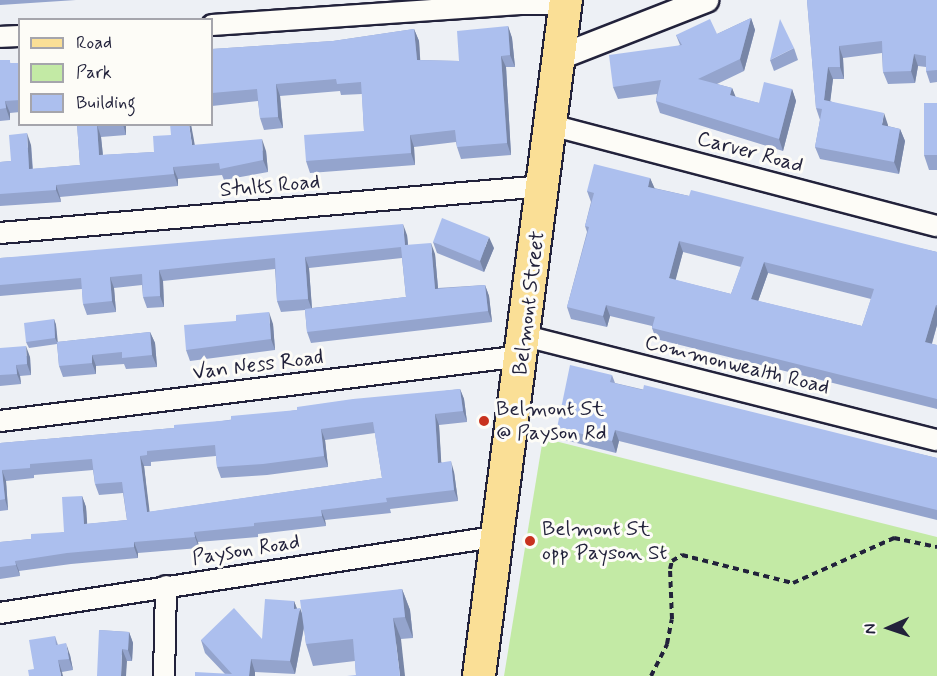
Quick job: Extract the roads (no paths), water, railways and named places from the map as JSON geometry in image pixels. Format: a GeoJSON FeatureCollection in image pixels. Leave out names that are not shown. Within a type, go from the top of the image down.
{"type":"FeatureCollection","features":[{"type":"Feature","properties":{"kind":"main road","name":"Belmont Street"},"geometry":{"type":"LineString","coordinates":[[479,676],[500,536],[565,2]]}},
{"type":"Feature","properties":{"kind":"street"},"geometry":{"type":"LineString","coordinates":[[560,57],[706,0]]}},
{"type":"Feature","properties":{"kind":"street"},"geometry":{"type":"LineString","coordinates":[[213,25],[565,2]]}},
{"type":"Feature","properties":{"kind":"street"},"geometry":{"type":"LineString","coordinates":[[0,37],[18,36]]}},
{"type":"Feature","properties":{"kind":"street","name":"Carver Road"},"geometry":{"type":"LineString","coordinates":[[551,125],[937,226]]}},
{"type":"Feature","properties":{"kind":"street","name":"Stults Road"},"geometry":{"type":"LineString","coordinates":[[0,233],[544,186]]}},
{"type":"Feature","properties":{"kind":"street"},"geometry":{"type":"LineString","coordinates":[[906,218],[937,211]]}},
{"type":"Feature","properties":{"kind":"street","name":"Van Ness Road"},"geometry":{"type":"LineString","coordinates":[[0,421],[524,346]]}},
{"type":"Feature","properties":{"kind":"street","name":"Commonwealth Road"},"geometry":{"type":"LineString","coordinates":[[524,346],[937,440]]}},
{"type":"Feature","properties":{"kind":"street","name":"Payson Road"},"geometry":{"type":"LineString","coordinates":[[0,613],[500,536]]}},
{"type":"Feature","properties":{"kind":"street"},"geometry":{"type":"LineString","coordinates":[[164,676],[166,586]]}},
{"type":"Feature","properties":{"kind":"place","name":"Belmont St @ Payson Rd"},"geometry":{"type":"Point","coordinates":[484,421]}},
{"type":"Feature","properties":{"kind":"place","name":"Belmont St opp Payson St"},"geometry":{"type":"Point","coordinates":[530,541]}}]}
